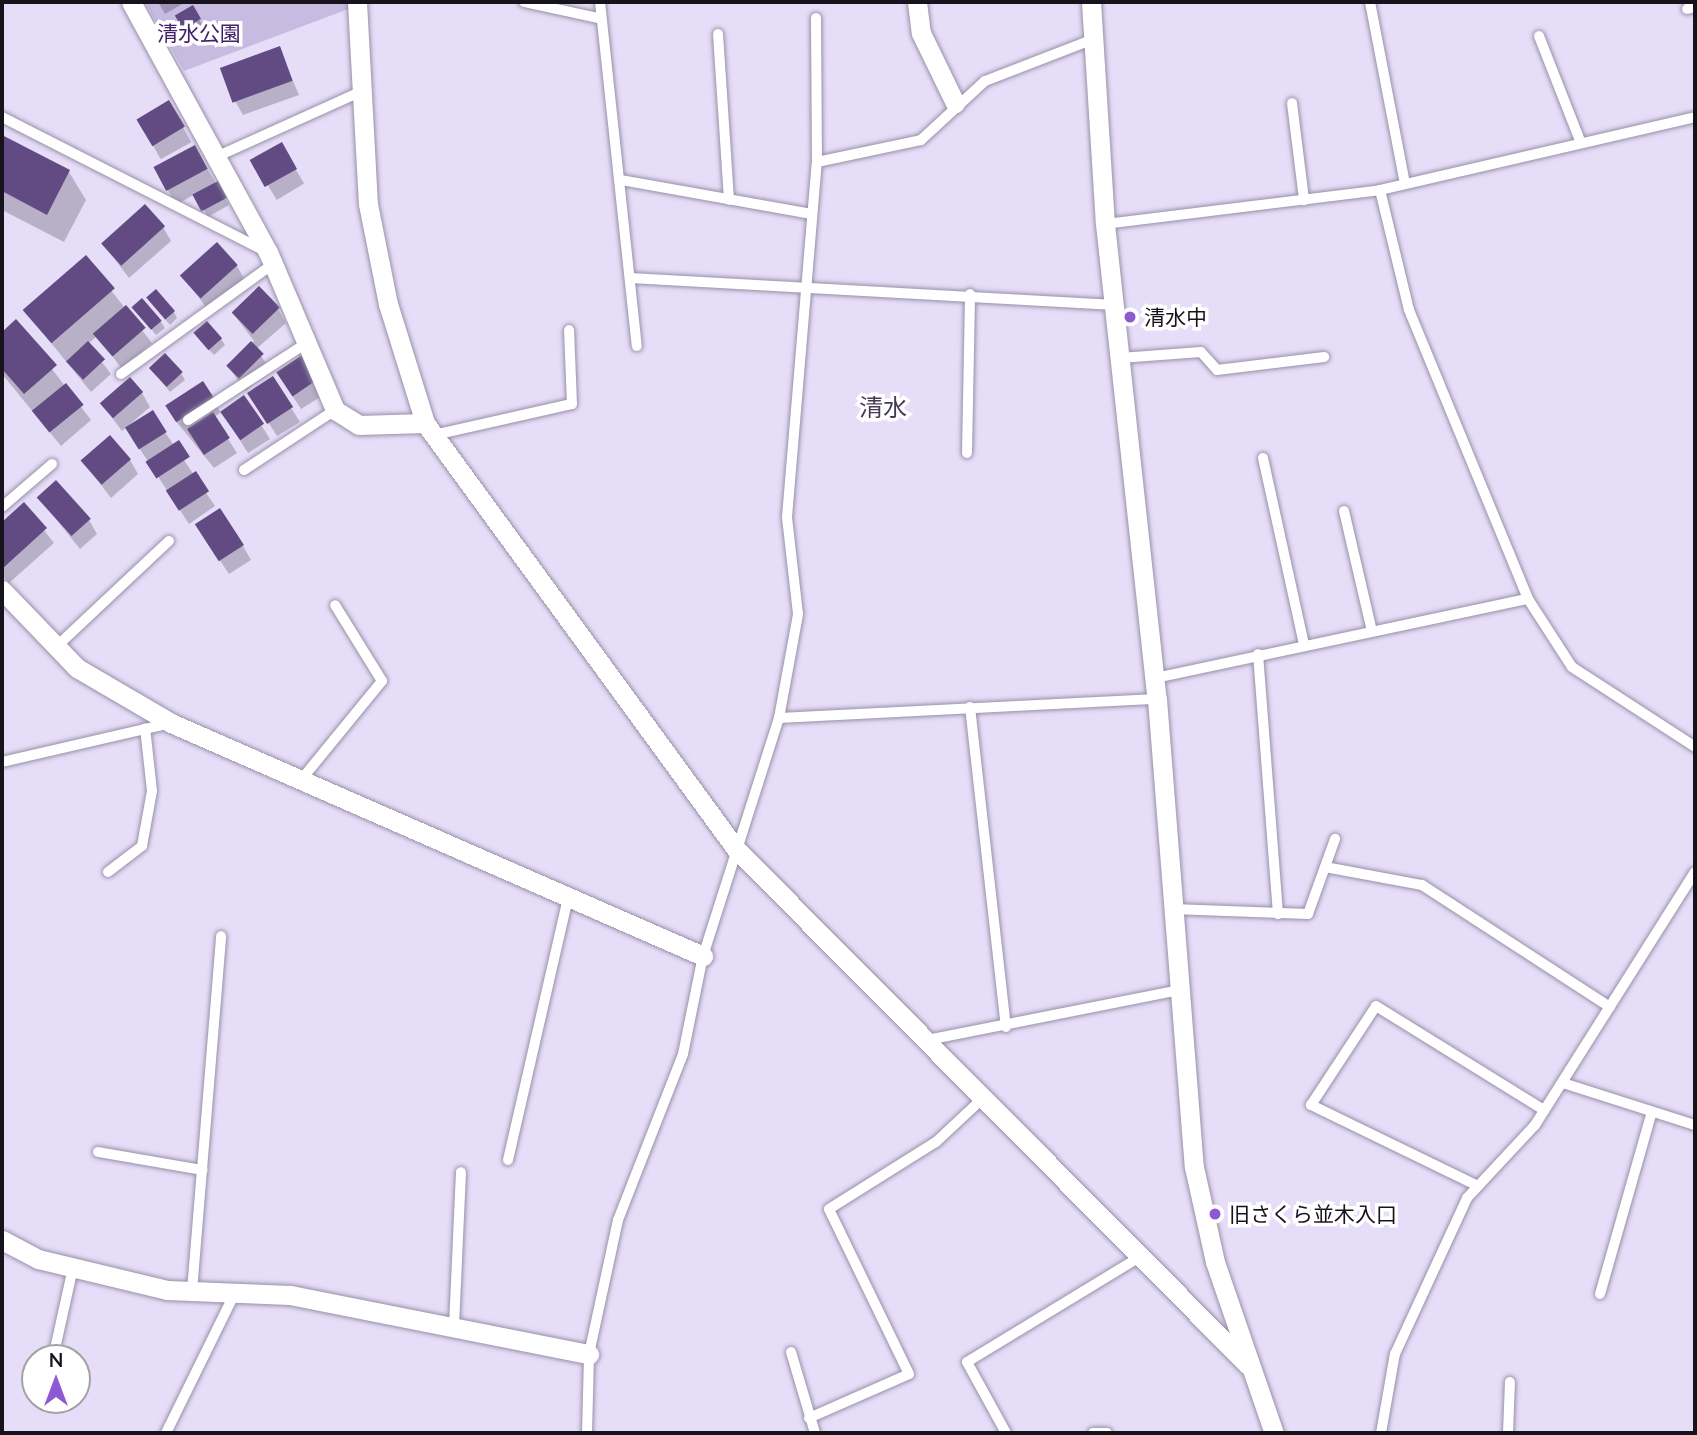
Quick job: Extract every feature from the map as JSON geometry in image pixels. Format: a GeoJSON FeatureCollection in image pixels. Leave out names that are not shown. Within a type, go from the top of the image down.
{"type":"FeatureCollection","features":[{"type":"Feature","properties":{"kind":"street"},"geometry":{"type":"LineString","coordinates":[[131,2],[271,258],[335,410],[359,425],[430,429]]}},
{"type":"Feature","properties":{"kind":"street"},"geometry":{"type":"LineString","coordinates":[[357,2],[358,93],[370,217],[398,342],[430,429],[736,849],[1248,1365]]}},
{"type":"Feature","properties":{"kind":"street"},"geometry":{"type":"LineString","coordinates":[[917,2],[921,33],[955,103]]}},
{"type":"Feature","properties":{"kind":"street"},"geometry":{"type":"LineString","coordinates":[[1091,2],[1091,40],[1105,224],[1155,678],[1179,990],[1200,1212],[1248,1365],[1274,1433]]}},
{"type":"Feature","properties":{"kind":"street"},"geometry":{"type":"LineString","coordinates":[[2,590],[77,668],[171,723],[703,956]]}},
{"type":"Feature","properties":{"kind":"street"},"geometry":{"type":"LineString","coordinates":[[2,1240],[38,1259],[73,1268],[192,1291],[290,1295],[589,1354]]}},
{"type":"Feature","properties":{"kind":"lane"},"geometry":{"type":"LineString","coordinates":[[524,2],[598,18]]}},
{"type":"Feature","properties":{"kind":"lane"},"geometry":{"type":"LineString","coordinates":[[600,2],[598,18],[621,180],[637,346]]}},
{"type":"Feature","properties":{"kind":"lane"},"geometry":{"type":"LineString","coordinates":[[1370,2],[1405,183]]}},
{"type":"Feature","properties":{"kind":"lane"},"geometry":{"type":"LineString","coordinates":[[587,1433],[589,1354],[618,1220],[683,1054],[703,956],[779,718],[798,614],[787,517],[804,288],[817,162],[816,18]]}},
{"type":"Feature","properties":{"kind":"lane"},"geometry":{"type":"LineString","coordinates":[[718,34],[729,200]]}},
{"type":"Feature","properties":{"kind":"lane"},"geometry":{"type":"LineString","coordinates":[[1539,36],[1581,143]]}},
{"type":"Feature","properties":{"kind":"lane"},"geometry":{"type":"LineString","coordinates":[[817,162],[921,140],[955,103],[985,80],[1091,40]]}},
{"type":"Feature","properties":{"kind":"lane"},"geometry":{"type":"LineString","coordinates":[[216,157],[358,93]]}},
{"type":"Feature","properties":{"kind":"lane"},"geometry":{"type":"LineString","coordinates":[[1292,103],[1304,200]]}},
{"type":"Feature","properties":{"kind":"lane"},"geometry":{"type":"LineString","coordinates":[[2,117],[271,258],[121,374]]}},
{"type":"Feature","properties":{"kind":"lane"},"geometry":{"type":"LineString","coordinates":[[1105,224],[1380,190],[1695,117]]}},
{"type":"Feature","properties":{"kind":"lane"},"geometry":{"type":"LineString","coordinates":[[621,180],[811,214]]}},
{"type":"Feature","properties":{"kind":"lane"},"geometry":{"type":"LineString","coordinates":[[1380,190],[1409,310],[1528,599],[1572,667],[1695,747]]}},
{"type":"Feature","properties":{"kind":"lane"},"geometry":{"type":"LineString","coordinates":[[631,278],[970,294],[1114,305]]}},
{"type":"Feature","properties":{"kind":"lane"},"geometry":{"type":"LineString","coordinates":[[967,453],[970,294]]}},
{"type":"Feature","properties":{"kind":"lane"},"geometry":{"type":"LineString","coordinates":[[430,429],[572,404],[569,330]]}},
{"type":"Feature","properties":{"kind":"lane"},"geometry":{"type":"LineString","coordinates":[[188,420],[308,342]]}},
{"type":"Feature","properties":{"kind":"lane"},"geometry":{"type":"LineString","coordinates":[[1120,358],[1201,352],[1217,370],[1324,357]]}},
{"type":"Feature","properties":{"kind":"lane"},"geometry":{"type":"LineString","coordinates":[[244,470],[335,410]]}},
{"type":"Feature","properties":{"kind":"lane"},"geometry":{"type":"LineString","coordinates":[[1263,458],[1304,645]]}},
{"type":"Feature","properties":{"kind":"lane"},"geometry":{"type":"LineString","coordinates":[[2,507],[51,464]]}},
{"type":"Feature","properties":{"kind":"lane"},"geometry":{"type":"LineString","coordinates":[[1344,511],[1372,631]]}},
{"type":"Feature","properties":{"kind":"lane"},"geometry":{"type":"LineString","coordinates":[[56,646],[169,541]]}},
{"type":"Feature","properties":{"kind":"lane"},"geometry":{"type":"LineString","coordinates":[[1155,678],[1258,654],[1528,599]]}},
{"type":"Feature","properties":{"kind":"lane"},"geometry":{"type":"LineString","coordinates":[[301,780],[382,681],[335,605]]}},
{"type":"Feature","properties":{"kind":"lane"},"geometry":{"type":"LineString","coordinates":[[1258,654],[1278,914]]}},
{"type":"Feature","properties":{"kind":"lane"},"geometry":{"type":"LineString","coordinates":[[779,718],[1157,699]]}},
{"type":"Feature","properties":{"kind":"lane"},"geometry":{"type":"LineString","coordinates":[[970,707],[1006,1027]]}},
{"type":"Feature","properties":{"kind":"lane"},"geometry":{"type":"LineString","coordinates":[[2,762],[171,723]]}},
{"type":"Feature","properties":{"kind":"lane"},"geometry":{"type":"LineString","coordinates":[[108,872],[142,846],[152,791],[145,728]]}},
{"type":"Feature","properties":{"kind":"lane"},"geometry":{"type":"LineString","coordinates":[[1173,909],[1308,914],[1335,839]]}},
{"type":"Feature","properties":{"kind":"lane"},"geometry":{"type":"LineString","coordinates":[[1325,867],[1422,885],[1610,1007]]}},
{"type":"Feature","properties":{"kind":"lane"},"geometry":{"type":"LineString","coordinates":[[1381,1433],[1395,1354],[1478,1186],[1544,1110],[1563,1083],[1695,872]]}},
{"type":"Feature","properties":{"kind":"lane"},"geometry":{"type":"LineString","coordinates":[[508,1160],[568,897]]}},
{"type":"Feature","properties":{"kind":"lane"},"geometry":{"type":"LineString","coordinates":[[192,1291],[221,936]]}},
{"type":"Feature","properties":{"kind":"lane"},"geometry":{"type":"LineString","coordinates":[[926,1041],[1179,990]]}},
{"type":"Feature","properties":{"kind":"lane"},"geometry":{"type":"LineString","coordinates":[[1478,1186],[1311,1105],[1376,1006],[1544,1110]]}},
{"type":"Feature","properties":{"kind":"lane"},"geometry":{"type":"LineString","coordinates":[[1563,1083],[1695,1125]]}},
{"type":"Feature","properties":{"kind":"lane"},"geometry":{"type":"LineString","coordinates":[[809,1418],[909,1374],[828,1209],[936,1142],[983,1098]]}},
{"type":"Feature","properties":{"kind":"lane"},"geometry":{"type":"LineString","coordinates":[[1600,1294],[1653,1112]]}},
{"type":"Feature","properties":{"kind":"lane"},"geometry":{"type":"LineString","coordinates":[[98,1152],[202,1170]]}},
{"type":"Feature","properties":{"kind":"lane"},"geometry":{"type":"LineString","coordinates":[[454,1326],[461,1172]]}},
{"type":"Feature","properties":{"kind":"lane"},"geometry":{"type":"LineString","coordinates":[[1006,1433],[967,1362],[1140,1256]]}},
{"type":"Feature","properties":{"kind":"lane"},"geometry":{"type":"LineString","coordinates":[[56,1344],[73,1268]]}},
{"type":"Feature","properties":{"kind":"lane"},"geometry":{"type":"LineString","coordinates":[[166,1433],[236,1292]]}},
{"type":"Feature","properties":{"kind":"lane"},"geometry":{"type":"LineString","coordinates":[[791,1352],[814,1433]]}},
{"type":"Feature","properties":{"kind":"lane"},"geometry":{"type":"LineString","coordinates":[[1508,1433],[1510,1382]]}},
{"type":"Feature","properties":{"kind":"lane"},"geometry":{"type":"LineString","coordinates":[[1093,1433],[1107,1433]]}},
{"type":"Feature","properties":{"kind":"green space","name":"清水公園"},"geometry":{"type":"Polygon","coordinates":[[[145,2],[351,2],[351,8],[184,71],[145,2]]]}},
{"type":"Feature","properties":{"kind":"building"},"geometry":{"type":"Polygon","coordinates":[[[193,5],[201,19],[183,29],[175,16],[193,5]]]}},
{"type":"Feature","properties":{"kind":"building"},"geometry":{"type":"Polygon","coordinates":[[[280,46],[293,81],[233,103],[220,68],[280,46]]]}},
{"type":"Feature","properties":{"kind":"building"},"geometry":{"type":"Polygon","coordinates":[[[169,100],[185,127],[152,146],[136,120],[169,100]]]}},
{"type":"Feature","properties":{"kind":"building"},"geometry":{"type":"Polygon","coordinates":[[[2,135],[70,170],[47,215],[2,191],[2,135]]]}},
{"type":"Feature","properties":{"kind":"building"},"geometry":{"type":"Polygon","coordinates":[[[282,142],[297,169],[265,187],[250,160],[282,142]]]}},
{"type":"Feature","properties":{"kind":"building"},"geometry":{"type":"Polygon","coordinates":[[[195,145],[208,169],[166,191],[154,167],[195,145]]]}},
{"type":"Feature","properties":{"kind":"building"},"geometry":{"type":"Polygon","coordinates":[[[218,181],[227,198],[201,211],[192,195],[218,181]]]}},
{"type":"Feature","properties":{"kind":"building"},"geometry":{"type":"Polygon","coordinates":[[[145,204],[165,226],[121,266],[101,243],[145,204]]]}},
{"type":"Feature","properties":{"kind":"building"},"geometry":{"type":"Polygon","coordinates":[[[217,242],[238,265],[201,298],[180,275],[217,242]]]}},
{"type":"Feature","properties":{"kind":"building"},"geometry":{"type":"Polygon","coordinates":[[[86,255],[115,288],[51,343],[23,310],[86,255]]]}},
{"type":"Feature","properties":{"kind":"building"},"geometry":{"type":"Polygon","coordinates":[[[259,286],[280,308],[253,334],[232,312],[259,286]]]}},
{"type":"Feature","properties":{"kind":"building"},"geometry":{"type":"Polygon","coordinates":[[[156,289],[175,311],[165,319],[146,298],[156,289]]]}},
{"type":"Feature","properties":{"kind":"building"},"geometry":{"type":"Polygon","coordinates":[[[142,298],[162,321],[151,330],[131,307],[142,298]]]}},
{"type":"Feature","properties":{"kind":"building"},"geometry":{"type":"Polygon","coordinates":[[[126,305],[146,328],[112,357],[93,334],[126,305]]]}},
{"type":"Feature","properties":{"kind":"building"},"geometry":{"type":"Polygon","coordinates":[[[16,319],[57,365],[24,394],[2,369],[2,332],[16,319]]]}},
{"type":"Feature","properties":{"kind":"building"},"geometry":{"type":"Polygon","coordinates":[[[207,321],[222,338],[209,350],[193,333],[207,321]]]}},
{"type":"Feature","properties":{"kind":"building"},"geometry":{"type":"Polygon","coordinates":[[[88,341],[105,359],[83,380],[66,361],[88,341]]]}},
{"type":"Feature","properties":{"kind":"building"},"geometry":{"type":"Polygon","coordinates":[[[251,341],[264,354],[239,378],[226,366],[251,341]]]}},
{"type":"Feature","properties":{"kind":"building"},"geometry":{"type":"Polygon","coordinates":[[[165,353],[183,372],[167,387],[149,368],[165,353]]]}},
{"type":"Feature","properties":{"kind":"building"},"geometry":{"type":"Polygon","coordinates":[[[302,355],[318,379],[293,396],[276,372],[302,355]]]}},
{"type":"Feature","properties":{"kind":"building"},"geometry":{"type":"Polygon","coordinates":[[[273,376],[293,407],[267,424],[247,393],[273,376]]]}},
{"type":"Feature","properties":{"kind":"building"},"geometry":{"type":"Polygon","coordinates":[[[130,377],[143,392],[113,418],[100,403],[130,377]]]}},
{"type":"Feature","properties":{"kind":"building"},"geometry":{"type":"Polygon","coordinates":[[[203,381],[214,398],[176,422],[165,406],[203,381]]]}},
{"type":"Feature","properties":{"kind":"building"},"geometry":{"type":"Polygon","coordinates":[[[66,383],[84,405],[49,432],[32,411],[66,383]]]}},
{"type":"Feature","properties":{"kind":"building"},"geometry":{"type":"Polygon","coordinates":[[[244,395],[264,424],[240,440],[220,412],[244,395]]]}},
{"type":"Feature","properties":{"kind":"building"},"geometry":{"type":"Polygon","coordinates":[[[153,410],[167,432],[139,450],[125,427],[153,410]]]}},
{"type":"Feature","properties":{"kind":"building"},"geometry":{"type":"Polygon","coordinates":[[[213,412],[230,438],[204,455],[187,429],[213,412]]]}},
{"type":"Feature","properties":{"kind":"building"},"geometry":{"type":"Polygon","coordinates":[[[110,435],[131,459],[102,485],[81,461],[110,435]]]}},
{"type":"Feature","properties":{"kind":"building"},"geometry":{"type":"Polygon","coordinates":[[[179,440],[190,457],[156,479],[145,462],[179,440]]]}},
{"type":"Feature","properties":{"kind":"building"},"geometry":{"type":"Polygon","coordinates":[[[196,471],[209,491],[179,511],[166,491],[196,471]]]}},
{"type":"Feature","properties":{"kind":"building"},"geometry":{"type":"Polygon","coordinates":[[[56,480],[91,519],[71,536],[37,497],[56,480]]]}},
{"type":"Feature","properties":{"kind":"building"},"geometry":{"type":"Polygon","coordinates":[[[24,502],[47,528],[2,569],[2,522],[24,502]]]}},
{"type":"Feature","properties":{"kind":"building"},"geometry":{"type":"Polygon","coordinates":[[[220,508],[244,545],[219,561],[195,524],[220,508]]]}},
{"type":"Feature","properties":{"kind":"place","name":"清水中"},"geometry":{"type":"Point","coordinates":[1130,317]}},
{"type":"Feature","properties":{"kind":"place","name":"旧さくら並木入口"},"geometry":{"type":"Point","coordinates":[1215,1214]}},
{"type":"Feature","properties":{"kind":"district","name":"清水"},"geometry":{"type":"Point","coordinates":[883,407]}}]}
